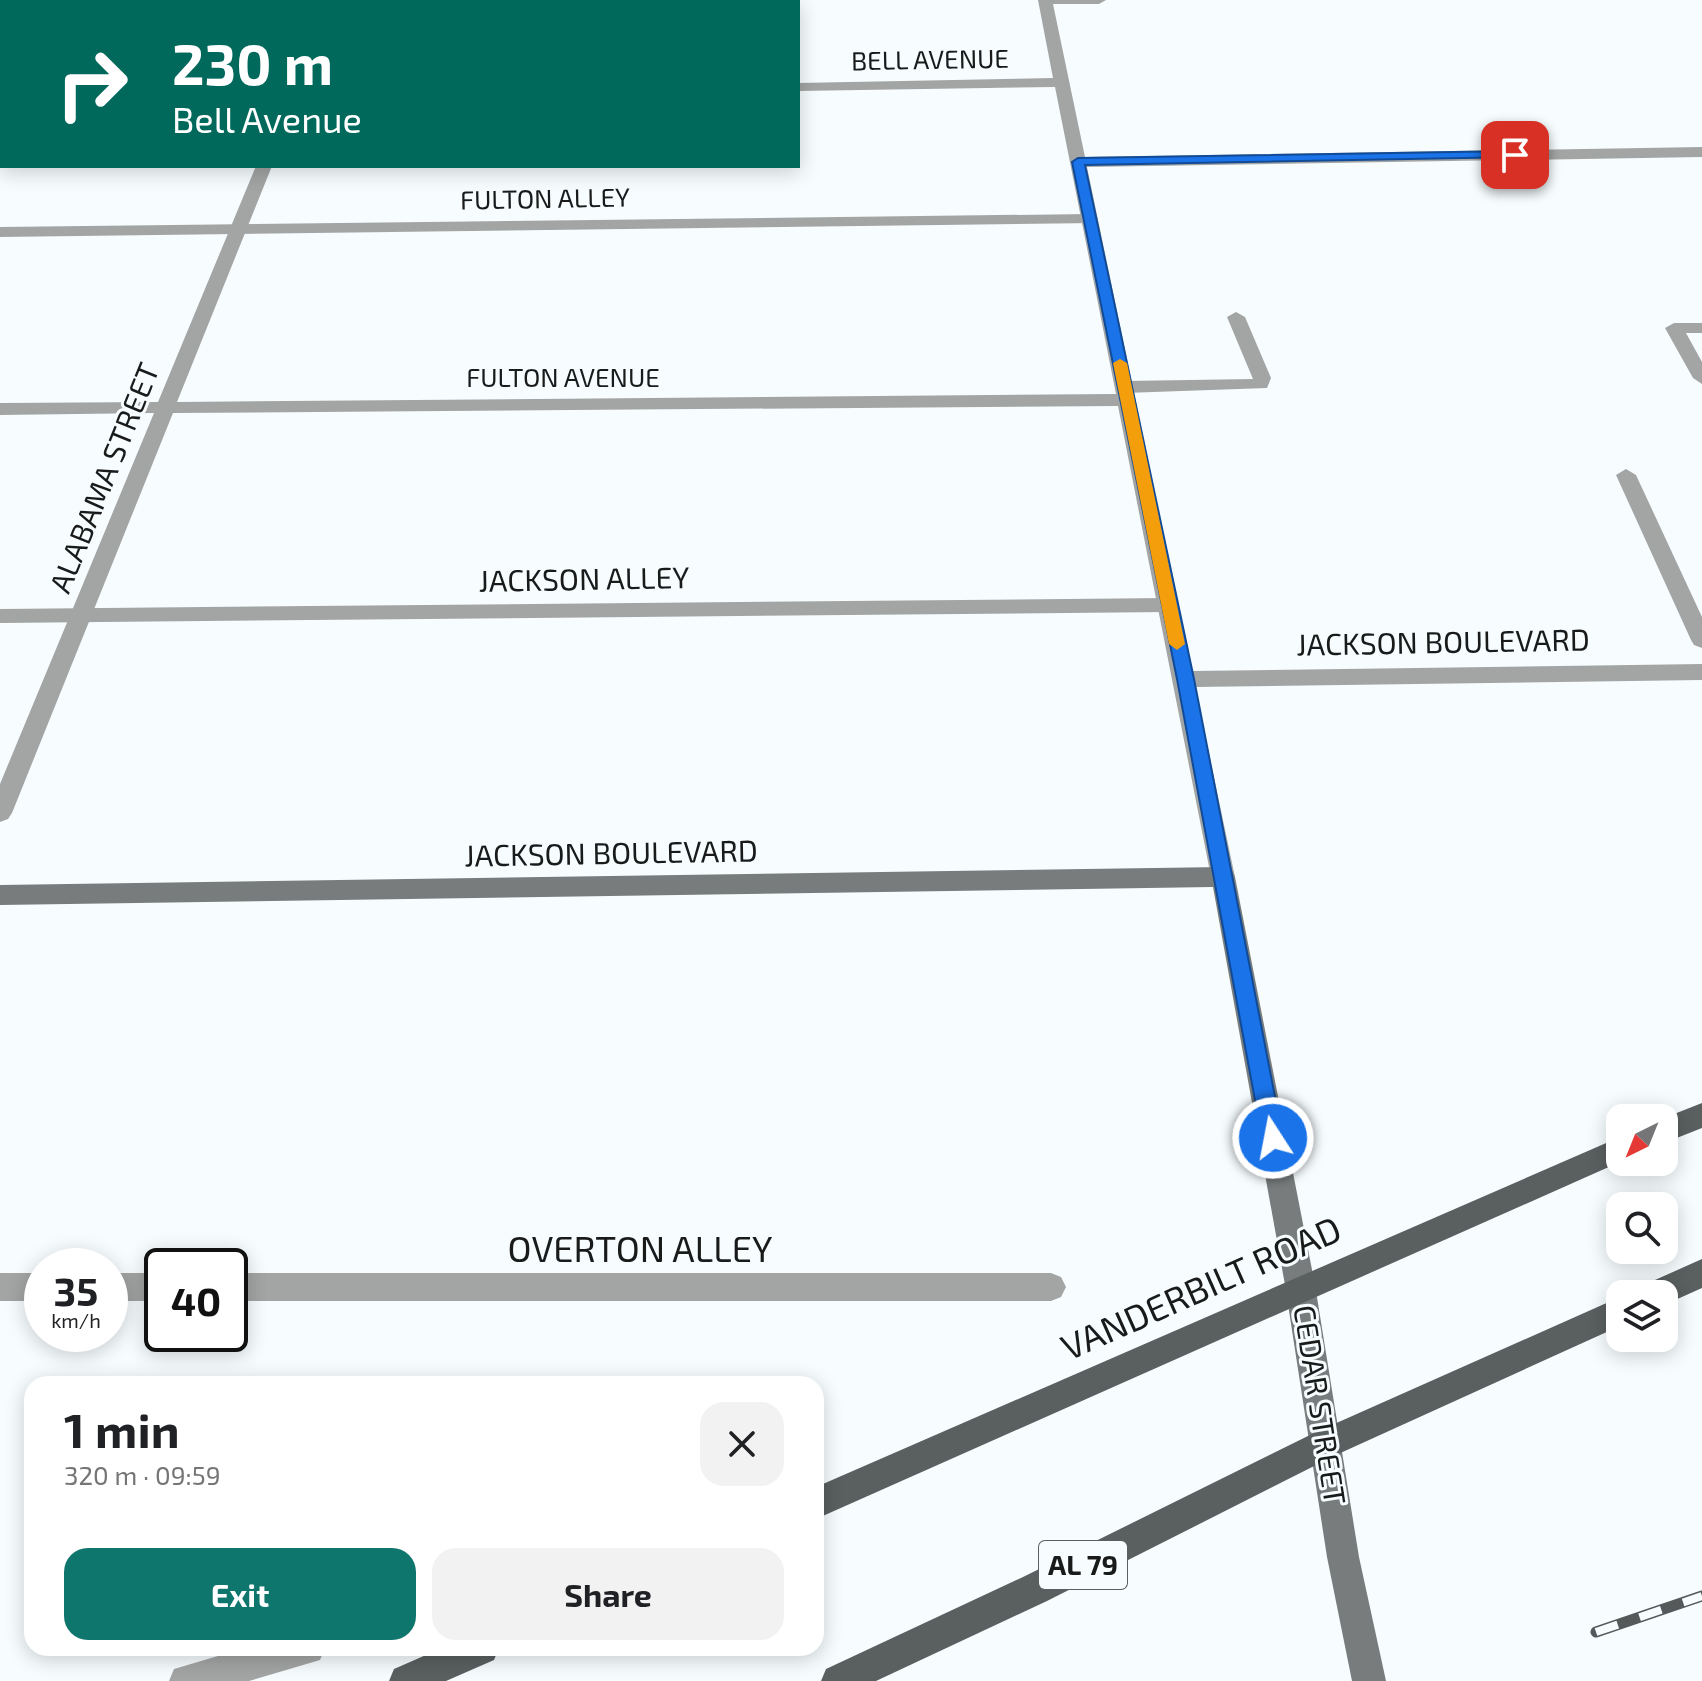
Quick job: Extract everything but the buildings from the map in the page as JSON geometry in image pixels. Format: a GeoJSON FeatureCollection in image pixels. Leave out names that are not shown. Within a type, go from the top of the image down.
{"type":"FeatureCollection","features":[{"type":"Feature","properties":{"kind":"main road"},"geometry":{"type":"LineString","coordinates":[[1678,1125],[1702,1115]]}},
{"type":"Feature","properties":{"kind":"main road","name":"VANDERBILT ROAD"},"geometry":{"type":"LineString","coordinates":[[824,1500],[1026,1412],[1300,1285],[1606,1155]]}},
{"type":"Feature","properties":{"kind":"main road"},"geometry":{"type":"LineString","coordinates":[[1678,1284],[1702,1273]]}},
{"type":"Feature","properties":{"kind":"main road","name":"AL 79"},"geometry":{"type":"LineString","coordinates":[[838,1681],[1035,1589],[1325,1444],[1606,1317]]}},
{"type":"Feature","properties":{"kind":"main road"},"geometry":{"type":"LineString","coordinates":[[406,1681],[464,1656]]}},
{"type":"Feature","properties":{"kind":"street"},"geometry":{"type":"LineString","coordinates":[[1045,0],[1099,0]]}},
{"type":"Feature","properties":{"kind":"street","name":"CEDAR STREET"},"geometry":{"type":"LineString","coordinates":[[1045,0],[1185,679],[1300,1285],[1343,1557],[1369,1681]]}},
{"type":"Feature","properties":{"kind":"street","name":"BELL AVENUE"},"geometry":{"type":"LineString","coordinates":[[800,87],[1062,82]]}},
{"type":"Feature","properties":{"kind":"street"},"geometry":{"type":"LineString","coordinates":[[1078,162],[1702,152]]}},
{"type":"Feature","properties":{"kind":"street","name":"ALABAMA STREET"},"geometry":{"type":"LineString","coordinates":[[0,813],[263,168]]}},
{"type":"Feature","properties":{"kind":"street","name":"FULTON ALLEY"},"geometry":{"type":"LineString","coordinates":[[0,232],[1090,219]]}},
{"type":"Feature","properties":{"kind":"street","name":"FULTON AVENUE"},"geometry":{"type":"LineString","coordinates":[[0,409],[1126,394],[1260,384],[1262,378],[1236,317]]}},
{"type":"Feature","properties":{"kind":"street"},"geometry":{"type":"LineString","coordinates":[[1702,328],[1674,328],[1702,378]]}},
{"type":"Feature","properties":{"kind":"street"},"geometry":{"type":"LineString","coordinates":[[1626,475],[1702,640]]}},
{"type":"Feature","properties":{"kind":"street","name":"JACKSON ALLEY"},"geometry":{"type":"LineString","coordinates":[[0,616],[1168,605]]}},
{"type":"Feature","properties":{"kind":"street","name":"JACKSON BOULEVARD"},"geometry":{"type":"LineString","coordinates":[[1185,679],[1702,672]]}},
{"type":"Feature","properties":{"kind":"street","name":"JACKSON BOULEVARD"},"geometry":{"type":"LineString","coordinates":[[0,895],[1223,877]]}},
{"type":"Feature","properties":{"kind":"street"},"geometry":{"type":"LineString","coordinates":[[0,1287],[24,1287]]}},
{"type":"Feature","properties":{"kind":"street","name":"OVERTON ALLEY"},"geometry":{"type":"LineString","coordinates":[[248,1287],[1051,1287]]}},
{"type":"Feature","properties":{"kind":"street"},"geometry":{"type":"LineString","coordinates":[[186,1681],[278,1656]]}},
{"type":"Feature","properties":{"kind":"railway"},"geometry":{"type":"LineString","coordinates":[[1596,1632],[1702,1596]]}},
{"type":"Feature","properties":{"kind":"slow traffic"},"geometry":{"type":"LineString","coordinates":[[1120,363],[1177,644]]}},
{"type":"Feature","properties":{"kind":"route"},"geometry":{"type":"LineString","coordinates":[[1273,1138],[1185,679],[1078,162],[1515,155]]}}]}
